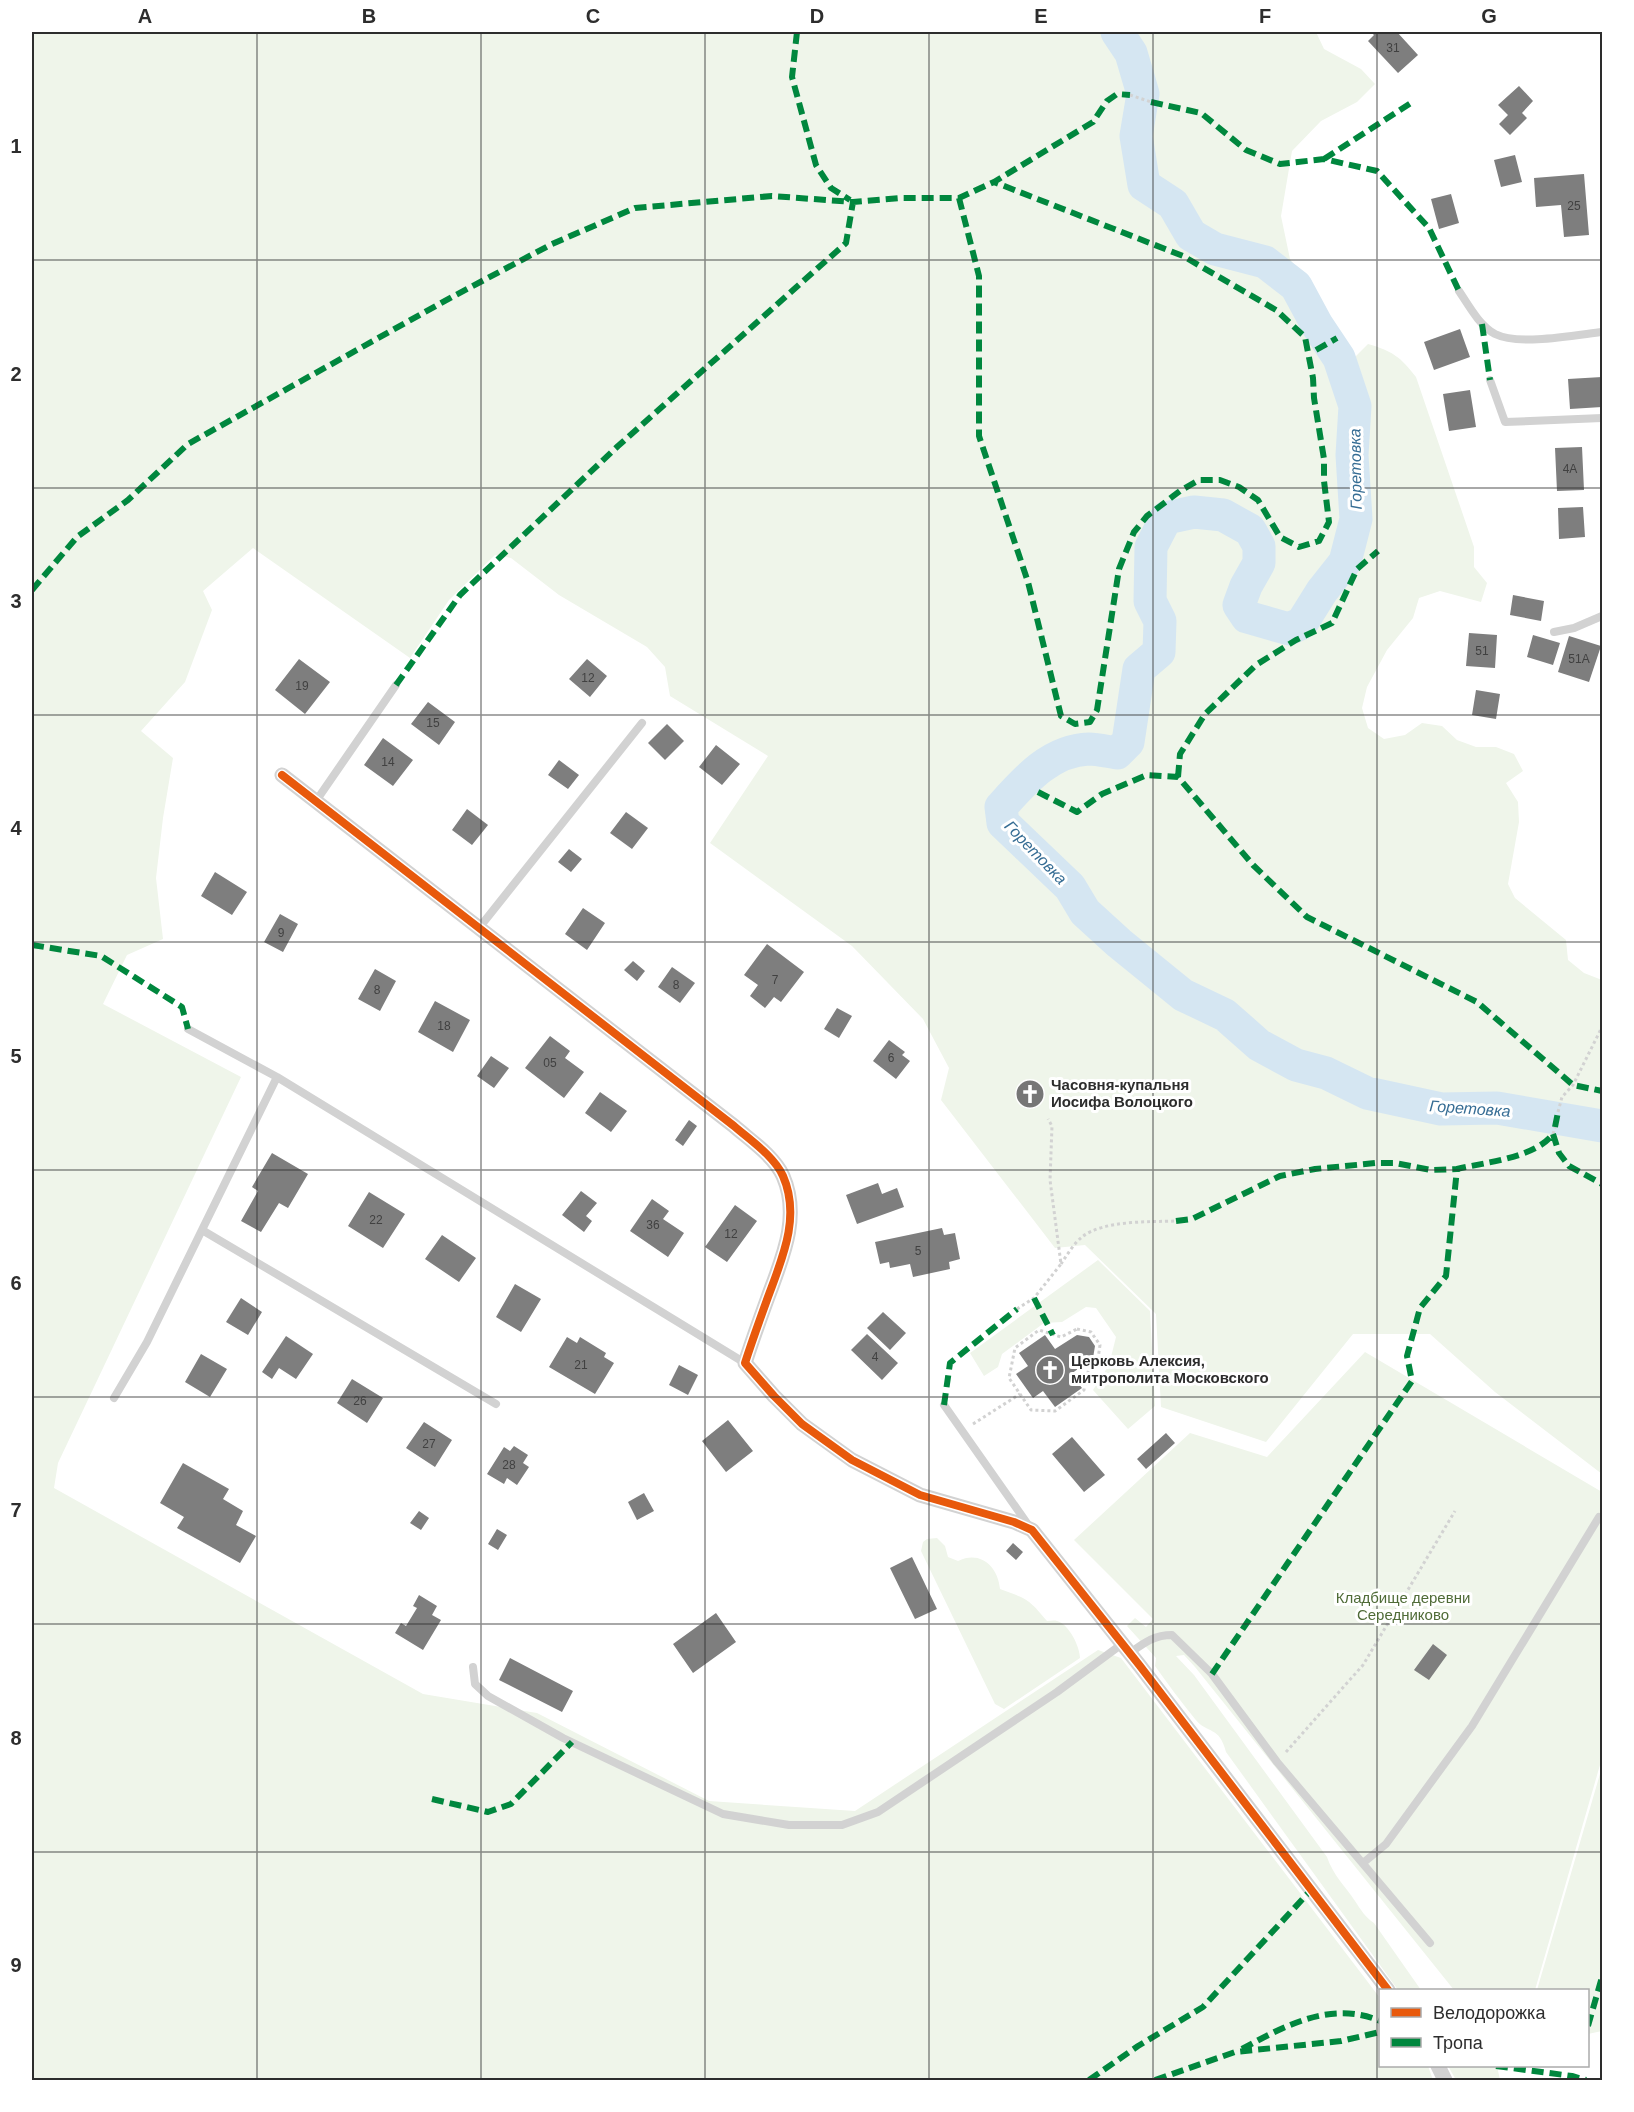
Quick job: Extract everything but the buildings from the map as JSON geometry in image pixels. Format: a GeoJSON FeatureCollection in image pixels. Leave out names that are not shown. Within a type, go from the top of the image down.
{"type":"FeatureCollection","features":[{"type":"Feature","properties":{"kind":"street"},"geometry":{"type":"LineString","coordinates":[[282,776],[734,1126],[768,1157],[782,1175],[790,1202],[790,1224],[786,1249],[744,1363],[802,1424],[852,1460],[920,1495],[1014,1522],[1032,1530],[1387,1989]]}},
{"type":"Feature","properties":{"kind":"lane"},"geometry":{"type":"LineString","coordinates":[[1459,291],[1480,322],[1495,334],[1511,339],[1555,338],[1602,332]]}},
{"type":"Feature","properties":{"kind":"lane"},"geometry":{"type":"LineString","coordinates":[[1490,380],[1505,422],[1602,418]]}},
{"type":"Feature","properties":{"kind":"lane"},"geometry":{"type":"LineString","coordinates":[[1554,632],[1574,628],[1602,616]]}},
{"type":"Feature","properties":{"kind":"lane"},"geometry":{"type":"LineString","coordinates":[[316,801],[396,685]]}},
{"type":"Feature","properties":{"kind":"lane"},"geometry":{"type":"LineString","coordinates":[[478,929],[642,723]]}},
{"type":"Feature","properties":{"kind":"lane"},"geometry":{"type":"LineString","coordinates":[[188,1029],[277,1077],[744,1363]]}},
{"type":"Feature","properties":{"kind":"lane"},"geometry":{"type":"LineString","coordinates":[[114,1398],[147,1342],[277,1077]]}},
{"type":"Feature","properties":{"kind":"lane"},"geometry":{"type":"LineString","coordinates":[[202,1230],[496,1404]]}},
{"type":"Feature","properties":{"kind":"lane"},"geometry":{"type":"LineString","coordinates":[[944,1405],[1032,1530]]}},
{"type":"Feature","properties":{"kind":"lane"},"geometry":{"type":"LineString","coordinates":[[1363,1863],[1386,1844],[1472,1726],[1599,1517]]}},
{"type":"Feature","properties":{"kind":"lane"},"geometry":{"type":"LineString","coordinates":[[473,1667],[475,1684],[488,1696],[563,1738],[723,1814],[789,1825],[842,1825],[878,1812],[1056,1692],[1126,1649],[1160,1635],[1172,1635],[1212,1674],[1277,1762],[1430,1943]]}},
{"type":"Feature","properties":{"kind":"path"},"geometry":{"type":"LineString","coordinates":[[1130,95],[1150,102]]}},
{"type":"Feature","properties":{"kind":"path"},"geometry":{"type":"LineString","coordinates":[[1558,1112],[1562,1097],[1573,1085],[1602,1027]]}},
{"type":"Feature","properties":{"kind":"path"},"geometry":{"type":"LineString","coordinates":[[1048,1119],[1052,1126],[1050,1180],[1061,1264]]}},
{"type":"Feature","properties":{"kind":"path"},"geometry":{"type":"LineString","coordinates":[[1553,1134],[1555,1127]]}},
{"type":"Feature","properties":{"kind":"path"},"geometry":{"type":"LineString","coordinates":[[1017,1309],[1034,1298],[1082,1237],[1119,1223],[1176,1221]]}},
{"type":"Feature","properties":{"kind":"path"},"geometry":{"type":"LineString","coordinates":[[1077,1329],[1091,1332],[1100,1345],[1098,1359],[1089,1368],[1084,1390],[1055,1411],[1031,1410],[1020,1394],[1009,1378],[1015,1348],[1039,1330],[1061,1337],[1077,1329]]}},
{"type":"Feature","properties":{"kind":"path"},"geometry":{"type":"LineString","coordinates":[[986,1416],[1020,1394]]}},
{"type":"Feature","properties":{"kind":"path"},"geometry":{"type":"LineString","coordinates":[[1277,1762],[1363,1665],[1455,1511]]}},
{"type":"Feature","properties":{"kind":"green space"},"geometry":{"type":"Polygon","coordinates":[[[32,32],[1316,32],[1324,49],[1361,69],[1375,84],[1357,102],[1321,121],[1292,151],[1281,216],[1290,259],[1354,358],[1368,344],[1384,349],[1395,356],[1406,364],[1416,377],[1474,547],[1474,567],[1487,583],[1481,602],[1440,591],[1419,598],[1413,618],[1387,650],[1367,687],[1362,708],[1368,728],[1384,739],[1405,735],[1422,723],[1442,726],[1457,740],[1476,747],[1496,747],[1514,754],[1523,771],[1506,783],[1518,802],[1519,822],[1508,884],[1515,898],[1566,940],[1568,960],[1584,973],[1602,980],[1602,1474],[1495,1392],[1430,1334],[1353,1334],[1266,1442],[1161,1407],[1156,1314],[1085,1245],[1055,1248],[941,1100],[949,1068],[923,1019],[852,946],[710,843],[768,756],[670,696],[665,667],[647,647],[559,595],[511,558],[495,555],[449,600],[410,658],[253,548],[203,591],[212,610],[185,682],[141,731],[173,758],[156,878],[163,939],[127,955],[103,1004],[241,1077],[58,1463],[54,1488],[423,1694],[537,1713],[709,1801],[855,1811],[1098,1650],[1121,1658],[1379,1997],[1379,2067],[1428,2067],[1433,2080],[32,2080],[32,32]]]}},
{"type":"Feature","properties":{"kind":"green space"},"geometry":{"type":"Polygon","coordinates":[[[1098,1260],[1150,1311],[1155,1406],[1128,1429],[1093,1390],[1109,1365],[1116,1337],[1096,1308],[1086,1307],[1062,1322],[1044,1323],[1002,1354],[998,1367],[984,1376],[970,1353],[1098,1260]]]}},
{"type":"Feature","properties":{"kind":"green space","name":"Кладбище деревни Середниково"},"geometry":{"type":"Polygon","coordinates":[[[1365,1352],[1602,1492],[1602,1758],[1535,1989],[1453,1989],[1195,1667],[1184,1655],[1176,1656],[1194,1675],[1327,1857],[1339,1880],[1363,1913],[1374,1923],[1420,1989],[1397,1989],[1226,1752],[1220,1738],[1195,1719],[1155,1666],[1156,1658],[1127,1626],[1135,1618],[1146,1627],[1153,1619],[1074,1540],[1190,1433],[1267,1457],[1365,1352]]]}},
{"type":"Feature","properties":{"kind":"green space"},"geometry":{"type":"Polygon","coordinates":[[[937,1538],[945,1546],[948,1557],[958,1561],[974,1558],[986,1562],[996,1573],[1000,1589],[1026,1600],[1047,1621],[1057,1621],[1066,1626],[1076,1642],[1080,1658],[1004,1709],[995,1704],[921,1551],[923,1542],[937,1538]]]}},
{"type":"Feature","properties":{"kind":"green space"},"geometry":{"type":"Polygon","coordinates":[[[1602,1767],[1602,2031],[1589,2034],[1589,1989],[1537,1989],[1602,1767]]]}},
{"type":"Feature","properties":{"kind":"green space"},"geometry":{"type":"Polygon","coordinates":[[[1449,2067],[1497,2067],[1500,2080],[1456,2080],[1449,2067]]]}},
{"type":"Feature","properties":{"kind":"waterway","name":"Горетовка"},"geometry":{"type":"LineString","coordinates":[[1117,32],[1131,53],[1143,94],[1136,136],[1144,185],[1173,204],[1191,235],[1215,249],[1265,262],[1296,286],[1317,325],[1339,358],[1355,406],[1352,455],[1356,519],[1345,562],[1322,591],[1302,623],[1289,629],[1247,617],[1239,605],[1246,586],[1259,563],[1259,546],[1250,530],[1223,515],[1194,512],[1166,518],[1151,547],[1150,601],[1160,621],[1159,652],[1139,669],[1128,742],[1117,753],[1089,749],[1075,751],[1040,768],[1001,807],[1003,823],[1070,887],[1085,912],[1119,943],[1183,995],[1225,1015],[1259,1045],[1296,1065],[1326,1073],[1367,1093],[1441,1109],[1497,1108],[1602,1126]]}},
{"type":"Feature","properties":{"kind":"marked path"},"geometry":{"type":"LineString","coordinates":[[797,32],[792,77],[816,165],[831,188],[850,200]]}},
{"type":"Feature","properties":{"kind":"marked path"},"geometry":{"type":"LineString","coordinates":[[32,590],[77,537],[128,500],[188,444],[552,244],[635,208],[772,196],[853,202],[900,198],[959,198],[994,182],[1093,122],[1107,101],[1117,94],[1130,95]]}},
{"type":"Feature","properties":{"kind":"marked path"},"geometry":{"type":"LineString","coordinates":[[1324,159],[1414,101]]}},
{"type":"Feature","properties":{"kind":"marked path"},"geometry":{"type":"LineString","coordinates":[[1151,102],[1201,113],[1246,150],[1280,164],[1324,159],[1377,171],[1429,228],[1459,291]]}},
{"type":"Feature","properties":{"kind":"marked path"},"geometry":{"type":"LineString","coordinates":[[959,198],[979,276],[979,436],[1028,582],[1061,716],[1075,724],[1090,722],[1097,710],[1119,569],[1134,532],[1147,516],[1199,480],[1220,480],[1239,487],[1258,500],[1280,537],[1299,547],[1319,541],[1329,522],[1324,459],[1313,378],[1305,337],[1276,310],[1183,256],[994,182]]}},
{"type":"Feature","properties":{"kind":"marked path"},"geometry":{"type":"LineString","coordinates":[[396,685],[460,595],[618,446],[846,243],[853,202]]}},
{"type":"Feature","properties":{"kind":"marked path"},"geometry":{"type":"LineString","coordinates":[[1482,324],[1490,380]]}},
{"type":"Feature","properties":{"kind":"marked path"},"geometry":{"type":"LineString","coordinates":[[1316,350],[1337,338]]}},
{"type":"Feature","properties":{"kind":"marked path"},"geometry":{"type":"LineString","coordinates":[[1178,777],[1180,754],[1205,714],[1256,665],[1296,640],[1332,623],[1357,569],[1378,551]]}},
{"type":"Feature","properties":{"kind":"marked path"},"geometry":{"type":"LineString","coordinates":[[1038,792],[1077,812],[1102,794],[1147,775],[1178,777],[1253,865],[1307,917],[1477,1002],[1573,1085],[1602,1091]]}},
{"type":"Feature","properties":{"kind":"marked path"},"geometry":{"type":"LineString","coordinates":[[32,945],[101,956],[182,1007],[188,1029]]}},
{"type":"Feature","properties":{"kind":"marked path"},"geometry":{"type":"LineString","coordinates":[[1555,1127],[1558,1112]]}},
{"type":"Feature","properties":{"kind":"marked path"},"geometry":{"type":"LineString","coordinates":[[1553,1134],[1559,1153],[1569,1166],[1602,1184]]}},
{"type":"Feature","properties":{"kind":"marked path"},"geometry":{"type":"LineString","coordinates":[[1212,1674],[1412,1381],[1407,1356],[1420,1308],[1446,1276],[1457,1169],[1522,1154],[1545,1142],[1553,1134]]}},
{"type":"Feature","properties":{"kind":"marked path"},"geometry":{"type":"LineString","coordinates":[[1176,1221],[1192,1219],[1280,1176],[1315,1169],[1376,1163],[1395,1163],[1431,1170],[1457,1169]]}},
{"type":"Feature","properties":{"kind":"marked path"},"geometry":{"type":"LineString","coordinates":[[1034,1298],[1053,1335]]}},
{"type":"Feature","properties":{"kind":"marked path"},"geometry":{"type":"LineString","coordinates":[[944,1405],[950,1363],[1017,1309]]}},
{"type":"Feature","properties":{"kind":"marked path"},"geometry":{"type":"LineString","coordinates":[[432,1799],[488,1812],[511,1804],[572,1742]]}},
{"type":"Feature","properties":{"kind":"marked path"},"geometry":{"type":"LineString","coordinates":[[1089,2080],[1138,2046],[1203,2007],[1311,1890]]}},
{"type":"Feature","properties":{"kind":"marked path"},"geometry":{"type":"LineString","coordinates":[[1589,2022],[1602,1977]]}},
{"type":"Feature","properties":{"kind":"marked path"},"geometry":{"type":"LineString","coordinates":[[1242,2049],[1291,2024],[1309,2018],[1344,2013],[1362,2015],[1379,2021]]}},
{"type":"Feature","properties":{"kind":"marked path"},"geometry":{"type":"LineString","coordinates":[[1155,2080],[1235,2052],[1341,2041],[1379,2032]]}},
{"type":"Feature","properties":{"kind":"marked path"},"geometry":{"type":"LineString","coordinates":[[1504,2067],[1586,2080]]}},
{"type":"Feature","properties":{"kind":"cycle path"},"geometry":{"type":"LineString","coordinates":[[282,775],[734,1126],[768,1155],[783,1176],[788,1191],[790,1222],[784,1253],[745,1363],[802,1424],[852,1460],[920,1495],[1014,1522],[1032,1530],[1140,1666],[1387,1989]]}},
{"type":"Feature","properties":{"kind":"place","name":"Часовня-купальня Иосифа Волоцкого"},"geometry":{"type":"Point","coordinates":[1030,1094]}},
{"type":"Feature","properties":{"kind":"place","name":"Церковь Алексия, митрополита Московского"},"geometry":{"type":"Point","coordinates":[1050,1370]}}]}
